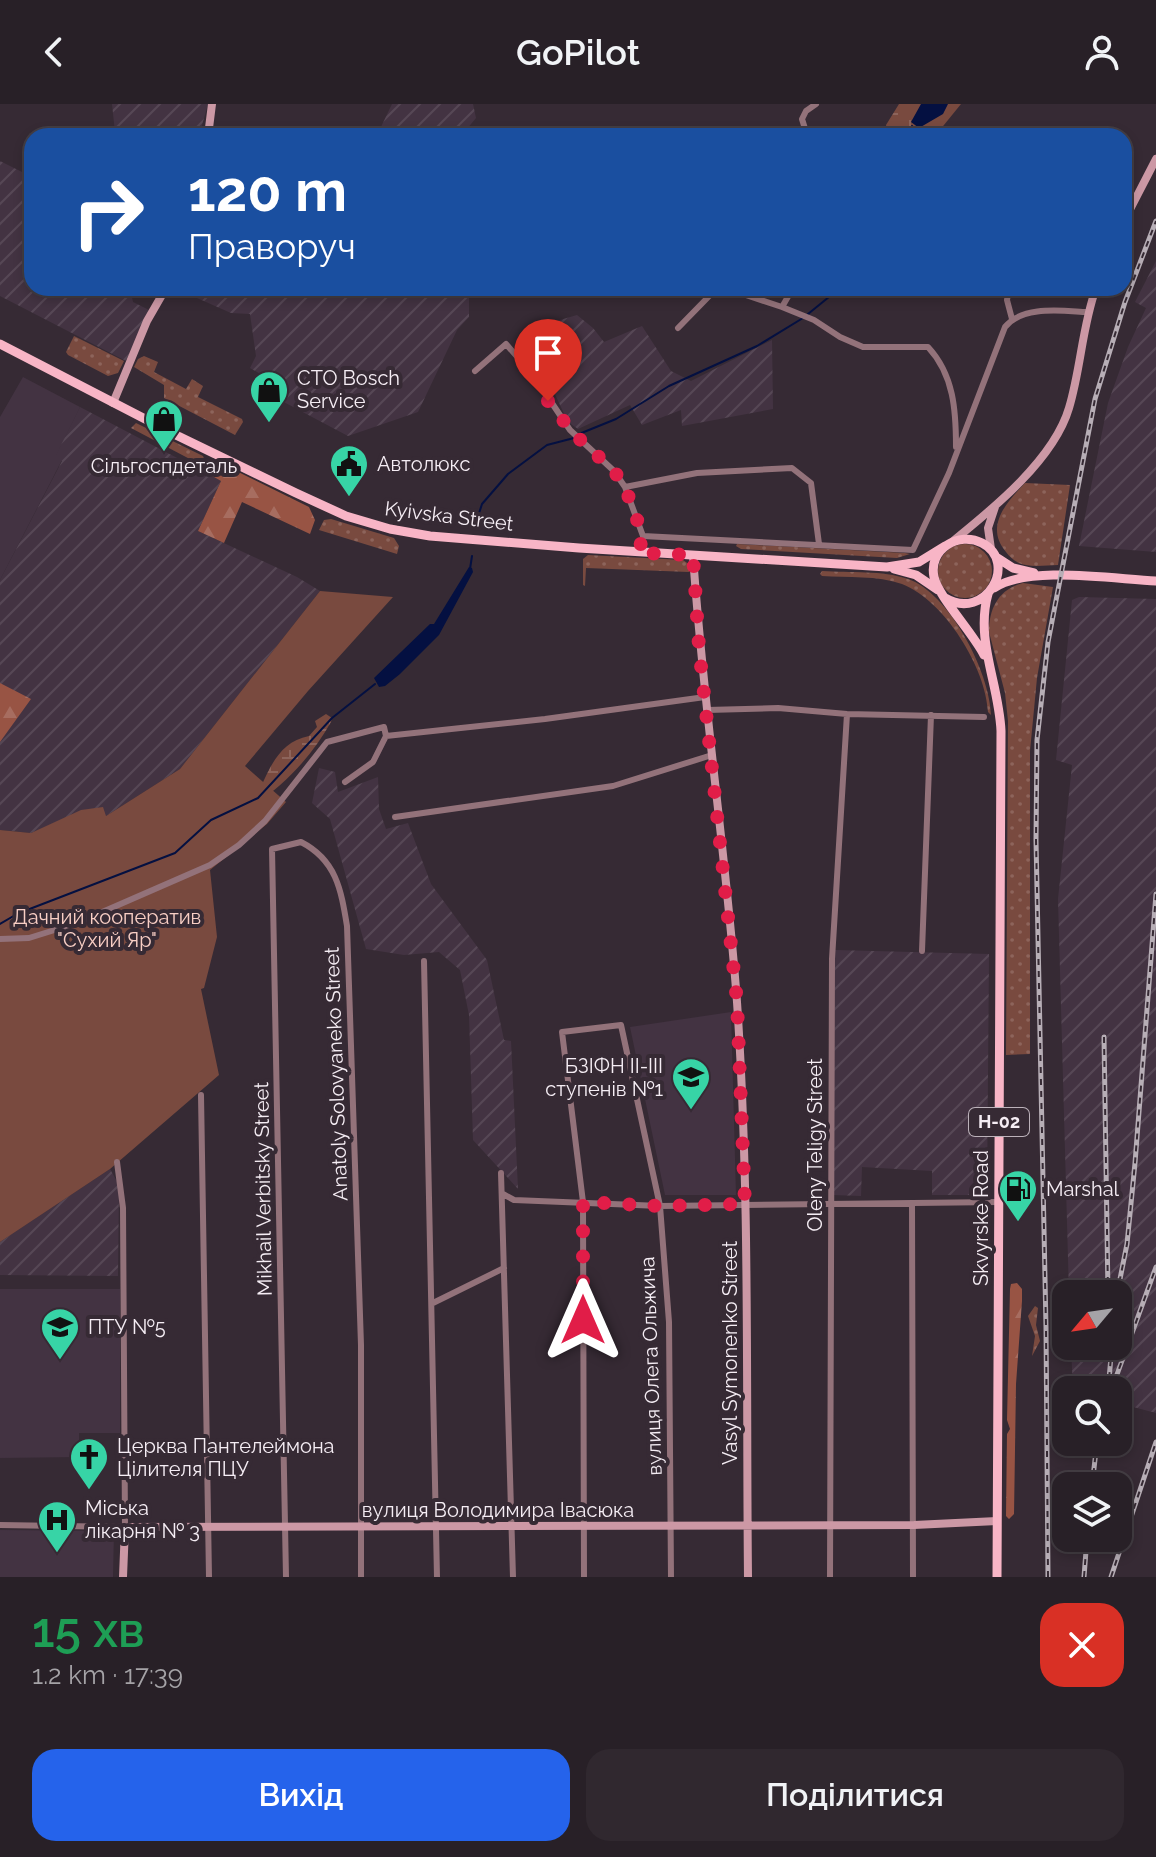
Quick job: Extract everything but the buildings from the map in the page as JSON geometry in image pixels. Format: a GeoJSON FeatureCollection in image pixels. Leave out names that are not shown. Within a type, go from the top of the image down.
{"type":"FeatureCollection","features":[{"type":"Feature","properties":{"kind":"main road","name":"Kyivska Street"},"geometry":{"type":"LineString","coordinates":[[0,344],[296,493],[368,523],[430,536],[638,553],[887,567],[916,575],[942,595]]}},
{"type":"Feature","properties":{"kind":"main road"},"geometry":{"type":"LineString","coordinates":[[1045,575],[1013,568],[973,540],[949,543],[933,566],[935,582],[942,595],[962,604],[971,604],[1012,578],[1045,575],[1156,581]]}},
{"type":"Feature","properties":{"kind":"main road","name":"Kyivska Street"},"geometry":{"type":"LineString","coordinates":[[887,567],[919,562],[949,543]]}},
{"type":"Feature","properties":{"kind":"main road"},"geometry":{"type":"LineString","coordinates":[[991,591],[997,574],[993,553]]}},
{"type":"Feature","properties":{"kind":"main road","name":"Skvyrske Road"},"geometry":{"type":"LineString","coordinates":[[991,591],[983,623],[998,697],[1001,731],[997,1577]]}},
{"type":"Feature","properties":{"kind":"main road","name":"Skvyrske Road"},"geometry":{"type":"LineString","coordinates":[[942,595],[974,637],[990,669]]}},
{"type":"Feature","properties":{"kind":"street"},"geometry":{"type":"LineString","coordinates":[[209,128],[212,104]]}},
{"type":"Feature","properties":{"kind":"street"},"geometry":{"type":"LineString","coordinates":[[805,128],[802,119],[806,111],[816,104]]}},
{"type":"Feature","properties":{"kind":"street"},"geometry":{"type":"LineString","coordinates":[[1132,204],[1156,159]]}},
{"type":"Feature","properties":{"kind":"street"},"geometry":{"type":"LineString","coordinates":[[113,403],[147,321],[161,296]]}},
{"type":"Feature","properties":{"kind":"street"},"geometry":{"type":"LineString","coordinates":[[678,328],[709,296]]}},
{"type":"Feature","properties":{"kind":"street"},"geometry":{"type":"LineString","coordinates":[[749,296],[809,317],[840,337],[863,347],[928,347],[945,373],[953,398],[955,454]]}},
{"type":"Feature","properties":{"kind":"street"},"geometry":{"type":"LineString","coordinates":[[782,307],[788,296]]}},
{"type":"Feature","properties":{"kind":"street"},"geometry":{"type":"LineString","coordinates":[[643,536],[909,551],[916,545],[986,383],[993,354],[1012,319],[1008,296]]}},
{"type":"Feature","properties":{"kind":"street"},"geometry":{"type":"LineString","coordinates":[[949,543],[1038,461],[1061,430],[1070,406],[1087,312],[1093,296]]}},
{"type":"Feature","properties":{"kind":"street"},"geometry":{"type":"LineString","coordinates":[[1012,319],[1042,311],[1087,312]]}},
{"type":"Feature","properties":{"kind":"street"},"geometry":{"type":"LineString","coordinates":[[475,371],[506,344],[533,375],[573,433],[614,471],[625,487],[643,536],[638,553]]}},
{"type":"Feature","properties":{"kind":"street"},"geometry":{"type":"LineString","coordinates":[[625,487],[697,473],[792,468],[811,483],[819,544]]}},
{"type":"Feature","properties":{"kind":"street"},"geometry":{"type":"LineString","coordinates":[[993,553],[988,537],[990,516],[998,501]]}},
{"type":"Feature","properties":{"kind":"street","name":"Vasyl Symonenko Street"},"geometry":{"type":"LineString","coordinates":[[693,555],[737,1001],[745,1204],[748,1577]]}},
{"type":"Feature","properties":{"kind":"street"},"geometry":{"type":"LineString","coordinates":[[386,736],[545,719],[705,697]]}},
{"type":"Feature","properties":{"kind":"street"},"geometry":{"type":"LineString","coordinates":[[707,710],[778,708],[847,714],[984,717]]}},
{"type":"Feature","properties":{"kind":"street","name":"Oleny Teligy Street"},"geometry":{"type":"LineString","coordinates":[[830,1577],[832,959],[847,714]]}},
{"type":"Feature","properties":{"kind":"street"},"geometry":{"type":"LineString","coordinates":[[922,951],[931,715]]}},
{"type":"Feature","properties":{"kind":"street"},"geometry":{"type":"LineString","coordinates":[[0,939],[29,938],[77,923],[210,865],[239,845],[265,821],[327,742],[384,727],[386,736],[373,762],[345,782]]}},
{"type":"Feature","properties":{"kind":"street"},"geometry":{"type":"LineString","coordinates":[[395,817],[613,786],[712,755]]}},
{"type":"Feature","properties":{"kind":"street","name":"Anatoly Solovyaneko Street"},"geometry":{"type":"LineString","coordinates":[[272,849],[301,842],[323,854],[341,893],[347,926],[361,1353],[361,1577]]}},
{"type":"Feature","properties":{"kind":"street","name":"Mikhail Verbitsky Street"},"geometry":{"type":"LineString","coordinates":[[272,849],[286,1577]]}},
{"type":"Feature","properties":{"kind":"street"},"geometry":{"type":"LineString","coordinates":[[424,961],[437,1577]]}},
{"type":"Feature","properties":{"kind":"street","name":"вулиця Олега Ольжича"},"geometry":{"type":"LineString","coordinates":[[583,1202],[562,1032],[621,1025],[660,1206],[669,1322],[671,1577]]}},
{"type":"Feature","properties":{"kind":"street"},"geometry":{"type":"LineString","coordinates":[[201,1095],[209,1577]]}},
{"type":"Feature","properties":{"kind":"street"},"geometry":{"type":"LineString","coordinates":[[117,1162],[123,1208],[123,1577]]}},
{"type":"Feature","properties":{"kind":"street"},"geometry":{"type":"LineString","coordinates":[[501,1173],[513,1577]]}},
{"type":"Feature","properties":{"kind":"street"},"geometry":{"type":"LineString","coordinates":[[503,1194],[514,1200],[660,1206],[999,1202]]}},
{"type":"Feature","properties":{"kind":"street"},"geometry":{"type":"LineString","coordinates":[[583,1202],[584,1577]]}},
{"type":"Feature","properties":{"kind":"street"},"geometry":{"type":"LineString","coordinates":[[912,1203],[913,1577]]}},
{"type":"Feature","properties":{"kind":"street"},"geometry":{"type":"LineString","coordinates":[[433,1303],[504,1268]]}},
{"type":"Feature","properties":{"kind":"street","name":"вулиця Володимира Івасюка"},"geometry":{"type":"LineString","coordinates":[[0,1525],[286,1528],[914,1525],[997,1521]]}},
{"type":"Feature","properties":{"kind":"shaded area"},"geometry":{"type":"Polygon","coordinates":[[[112,104],[208,104],[201,128],[115,128],[112,104]]]}},
{"type":"Feature","properties":{"kind":"shaded area"},"geometry":{"type":"Polygon","coordinates":[[[392,104],[473,104],[476,118],[468,128],[381,127],[392,104]]]}},
{"type":"Feature","properties":{"kind":"shaded area"},"geometry":{"type":"Polygon","coordinates":[[[921,104],[948,104],[943,114],[919,128],[911,122],[921,104]]]}},
{"type":"Feature","properties":{"kind":"shaded area"},"geometry":{"type":"Polygon","coordinates":[[[0,161],[24,173],[24,296],[132,296],[133,302],[149,310],[126,361],[0,296],[0,161]]]}},
{"type":"Feature","properties":{"kind":"shaded area"},"geometry":{"type":"Polygon","coordinates":[[[1156,261],[1156,552],[1079,546],[1108,403],[1146,308],[1135,302],[1156,261]]]}},
{"type":"Feature","properties":{"kind":"shaded area"},"geometry":{"type":"Polygon","coordinates":[[[192,296],[469,296],[469,317],[457,330],[418,412],[348,436],[280,400],[269,390],[266,377],[250,368],[256,356],[250,314],[231,313],[192,296]]]}},
{"type":"Feature","properties":{"kind":"shaded area"},"geometry":{"type":"Polygon","coordinates":[[[577,315],[604,342],[642,326],[671,371],[691,381],[772,340],[773,409],[682,426],[681,410],[642,425],[630,405],[578,429],[568,422],[545,373],[540,336],[553,322],[577,315]]]}},
{"type":"Feature","properties":{"kind":"shaded area"},"geometry":{"type":"Polygon","coordinates":[[[23,377],[80,407],[56,456],[62,460],[0,580],[0,417],[23,377]]]}},
{"type":"Feature","properties":{"kind":"shaded area"},"geometry":{"type":"Polygon","coordinates":[[[80,407],[221,481],[198,531],[297,577],[320,591],[180,769],[106,816],[56,823],[31,833],[0,830],[0,580],[62,461],[55,457],[80,407]]]}},
{"type":"Feature","properties":{"kind":"shaded area"},"geometry":{"type":"Polygon","coordinates":[[[469,567],[473,572],[439,635],[400,674],[379,687],[374,678],[430,624],[434,624],[469,567]]]}},
{"type":"Feature","properties":{"kind":"shaded area"},"geometry":{"type":"Polygon","coordinates":[[[1079,597],[1156,599],[1156,1413],[1132,1407],[1132,1376],[1072,1376],[1072,1360],[1132,1360],[1132,1280],[1069,1280],[1058,899],[1072,765],[1056,760],[1072,600],[1079,597]]]}},
{"type":"Feature","properties":{"kind":"shaded area"},"geometry":{"type":"Polygon","coordinates":[[[319,768],[335,772],[338,792],[378,777],[379,809],[386,829],[408,823],[431,884],[487,960],[504,1040],[511,1041],[518,1189],[473,1140],[469,1015],[460,970],[439,952],[404,955],[366,949],[330,819],[312,803],[319,768]]]}},
{"type":"Feature","properties":{"kind":"shaded area"},"geometry":{"type":"Polygon","coordinates":[[[835,950],[989,954],[987,1195],[932,1195],[932,1171],[862,1167],[861,1196],[833,1195],[835,950]]]}},
{"type":"Feature","properties":{"kind":"shaded area","name":"БЗІФН ІІ-ІІІ ступенів №1"},"geometry":{"type":"Polygon","coordinates":[[[731,1012],[736,1195],[665,1195],[630,1027],[731,1012]]]}},
{"type":"Feature","properties":{"kind":"shaded area"},"geometry":{"type":"Polygon","coordinates":[[[110,1169],[119,1185],[118,1276],[0,1275],[0,1242],[110,1169]]]}},
{"type":"Feature","properties":{"kind":"shaded area","name":"ПТУ №5"},"geometry":{"type":"Polygon","coordinates":[[[0,1289],[120,1289],[120,1433],[79,1433],[79,1457],[0,1458],[0,1289]]]}},
{"type":"Feature","properties":{"kind":"shaded area","name":"Міська лікарня № 3"},"geometry":{"type":"Polygon","coordinates":[[[0,1530],[114,1531],[113,1577],[0,1577],[0,1530]]]}},
{"type":"Feature","properties":{"kind":"green space"},"geometry":{"type":"Polygon","coordinates":[[[899,104],[961,104],[942,128],[887,128],[899,104]]]}},
{"type":"Feature","properties":{"kind":"green space"},"geometry":{"type":"Polygon","coordinates":[[[74,336],[124,361],[118,373],[108,376],[68,355],[66,352],[74,336]]]}},
{"type":"Feature","properties":{"kind":"green space"},"geometry":{"type":"Polygon","coordinates":[[[144,356],[158,362],[154,372],[186,389],[192,379],[203,386],[198,397],[242,419],[235,435],[164,398],[164,385],[134,367],[138,359],[144,356]]]}},
{"type":"Feature","properties":{"kind":"green space"},"geometry":{"type":"Polygon","coordinates":[[[136,423],[203,456],[203,466],[131,428],[136,423]]]}},
{"type":"Feature","properties":{"kind":"green space"},"geometry":{"type":"Polygon","coordinates":[[[214,460],[309,507],[315,520],[310,534],[242,502],[224,543],[198,531],[221,481],[205,472],[214,460]]]}},
{"type":"Feature","properties":{"kind":"green space"},"geometry":{"type":"Polygon","coordinates":[[[1025,483],[1070,485],[1058,565],[1020,564],[1010,557],[1000,542],[997,533],[1000,515],[1025,483]]]}},
{"type":"Feature","properties":{"kind":"green space"},"geometry":{"type":"Polygon","coordinates":[[[331,519],[394,538],[399,546],[397,554],[319,530],[324,520],[331,519]]]}},
{"type":"Feature","properties":{"kind":"green space"},"geometry":{"type":"Polygon","coordinates":[[[737,544],[910,554],[897,558],[741,549],[737,544]]]}},
{"type":"Feature","properties":{"kind":"green space"},"geometry":{"type":"Polygon","coordinates":[[[965,544],[984,552],[992,571],[984,590],[965,598],[946,590],[938,571],[946,552],[965,544]]]}},
{"type":"Feature","properties":{"kind":"green space"},"geometry":{"type":"Polygon","coordinates":[[[588,555],[683,560],[690,565],[689,572],[586,568],[585,586],[583,559],[588,555]]]}},
{"type":"Feature","properties":{"kind":"green space"},"geometry":{"type":"Polygon","coordinates":[[[822,571],[888,574],[923,587],[938,600],[964,636],[983,678],[991,715],[971,657],[948,620],[933,605],[902,584],[873,578],[822,576],[822,571]]]}},
{"type":"Feature","properties":{"kind":"green space"},"geometry":{"type":"Polygon","coordinates":[[[1023,583],[1053,587],[1037,678],[1030,751],[1030,1054],[1006,1055],[1008,721],[1005,693],[989,632],[997,601],[1008,590],[1023,583]]]}},
{"type":"Feature","properties":{"kind":"green space","name":"Дачний кооператив \"Сухий Яр\""},"geometry":{"type":"Polygon","coordinates":[[[320,591],[393,597],[245,766],[286,802],[267,824],[210,870],[217,937],[204,988],[201,989],[219,1075],[110,1169],[0,1242],[0,830],[31,833],[81,810],[103,807],[106,816],[180,769],[320,591]]]}},
{"type":"Feature","properties":{"kind":"green space"},"geometry":{"type":"Polygon","coordinates":[[[0,683],[31,699],[0,742],[0,683]]]}},
{"type":"Feature","properties":{"kind":"green space"},"geometry":{"type":"Polygon","coordinates":[[[326,714],[332,718],[331,722],[315,747],[286,780],[251,807],[279,754],[297,740],[309,736],[317,727],[315,721],[326,714]]]}},
{"type":"Feature","properties":{"kind":"green space"},"geometry":{"type":"Polygon","coordinates":[[[1017,1283],[1022,1289],[1022,1301],[1016,1384],[1014,1514],[1009,1519],[1006,1516],[1007,1434],[1010,1429],[1007,1420],[1010,1289],[1011,1284],[1017,1283]]]}},
{"type":"Feature","properties":{"kind":"green space"},"geometry":{"type":"Polygon","coordinates":[[[1035,1306],[1038,1308],[1036,1325],[1040,1341],[1032,1356],[1035,1336],[1028,1316],[1035,1306]]]}},
{"type":"Feature","properties":{"kind":"waterway"},"geometry":{"type":"LineString","coordinates":[[808,314],[830,296]]}},
{"type":"Feature","properties":{"kind":"waterway"},"geometry":{"type":"LineString","coordinates":[[579,434],[616,419],[669,386],[757,346],[803,318]]}},
{"type":"Feature","properties":{"kind":"waterway"},"geometry":{"type":"LineString","coordinates":[[474,529],[482,504],[508,474],[547,445],[574,438]]}},
{"type":"Feature","properties":{"kind":"waterway"},"geometry":{"type":"LineString","coordinates":[[470,569],[472,556]]}},
{"type":"Feature","properties":{"kind":"waterway"},"geometry":{"type":"LineString","coordinates":[[27,910],[175,853],[211,820],[258,798],[332,718],[375,684]]}},
{"type":"Feature","properties":{"kind":"waterway"},"geometry":{"type":"LineString","coordinates":[[0,924],[17,914]]}},
{"type":"Feature","properties":{"kind":"railway"},"geometry":{"type":"LineString","coordinates":[[1132,284],[1156,221]]}},
{"type":"Feature","properties":{"kind":"railway"},"geometry":{"type":"LineString","coordinates":[[1048,1577],[1037,740],[1048,642],[1095,399],[1127,296]]}},
{"type":"Feature","properties":{"kind":"railway"},"geometry":{"type":"LineString","coordinates":[[1120,1280],[1127,1244],[1135,1163],[1156,894]]}},
{"type":"Feature","properties":{"kind":"railway"},"geometry":{"type":"LineString","coordinates":[[1104,1037],[1108,1280]]}},
{"type":"Feature","properties":{"kind":"railway"},"geometry":{"type":"LineString","coordinates":[[1116,1376],[1156,1267]]}},
{"type":"Feature","properties":{"kind":"railway"},"geometry":{"type":"LineString","coordinates":[[1109,1376],[1111,1360]]}},
{"type":"Feature","properties":{"kind":"railway"},"geometry":{"type":"LineString","coordinates":[[1111,1577],[1156,1442]]}},
{"type":"Feature","properties":{"kind":"railway"},"geometry":{"type":"LineString","coordinates":[[1094,1472],[1095,1456]]}},
{"type":"Feature","properties":{"kind":"railway"},"geometry":{"type":"LineString","coordinates":[[1084,1577],[1086,1552]]}},
{"type":"Feature","properties":{"kind":"place","name":"СТО Bosch Service"},"geometry":{"type":"Point","coordinates":[269,424]}},
{"type":"Feature","properties":{"kind":"place","name":"Сільгоспдеталь"},"geometry":{"type":"Point","coordinates":[164,453]}},
{"type":"Feature","properties":{"kind":"place","name":"Автолюкс"},"geometry":{"type":"Point","coordinates":[349,498]}},
{"type":"Feature","properties":{"kind":"place","name":"БЗІФН ІІ-ІІІ ступенів №1"},"geometry":{"type":"Point","coordinates":[691,1111]}},
{"type":"Feature","properties":{"kind":"place","name":"Marshal"},"geometry":{"type":"Point","coordinates":[1018,1223]}},
{"type":"Feature","properties":{"kind":"place","name":"ПТУ №5"},"geometry":{"type":"Point","coordinates":[60,1361]}},
{"type":"Feature","properties":{"kind":"place","name":"Церква Пантелеймона Цілителя ПЦУ"},"geometry":{"type":"Point","coordinates":[89,1491]}},
{"type":"Feature","properties":{"kind":"place","name":"Міська лікарня № 3"},"geometry":{"type":"Point","coordinates":[57,1554]}},
{"type":"Feature","properties":{"kind":"route"},"geometry":{"type":"LineString","coordinates":[[548,401],[573,433],[614,471],[625,487],[643,536],[638,553],[693,555],[699,647],[737,1001],[745,1204],[660,1206],[583,1202],[583,1320]]}}]}
